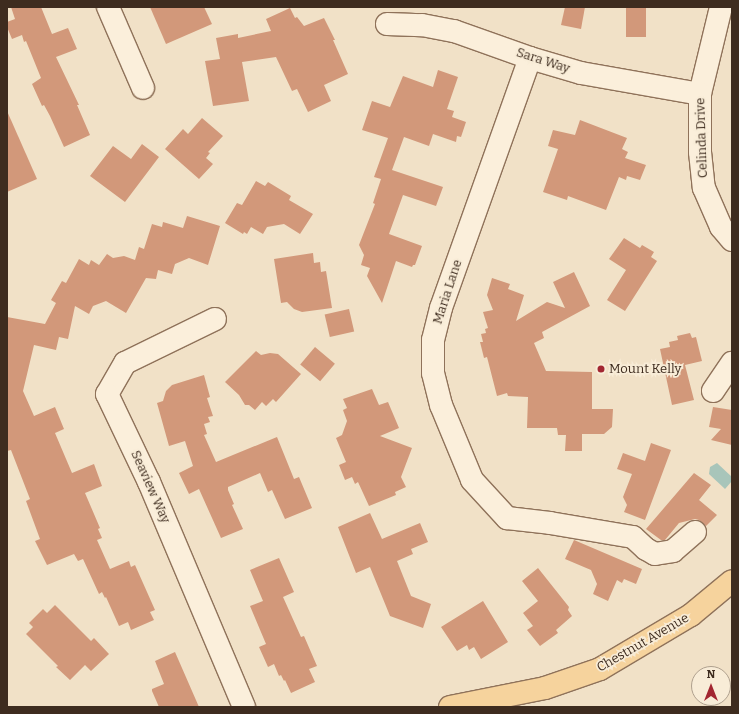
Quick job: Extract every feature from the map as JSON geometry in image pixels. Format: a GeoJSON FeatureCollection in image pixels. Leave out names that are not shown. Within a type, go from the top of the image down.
{"type":"FeatureCollection","features":[{"type":"Feature","properties":{"kind":"main road","name":"Chestnut Avenue"},"geometry":{"type":"LineString","coordinates":[[450,707],[496,703],[600,670],[691,615],[732,581]]}},
{"type":"Feature","properties":{"kind":"street"},"geometry":{"type":"LineString","coordinates":[[108,7],[143,88]]}},
{"type":"Feature","properties":{"kind":"street","name":"Celinda Drive"},"geometry":{"type":"LineString","coordinates":[[721,7],[700,94],[700,152],[704,188],[721,226],[732,240]]}},
{"type":"Feature","properties":{"kind":"street","name":"Sara Way"},"geometry":{"type":"LineString","coordinates":[[388,24],[422,24],[454,30],[530,58],[581,73],[700,94]]}},
{"type":"Feature","properties":{"kind":"street","name":"Maria Lane"},"geometry":{"type":"LineString","coordinates":[[530,58],[441,308],[433,340],[433,373],[441,405],[472,480],[507,518],[550,523],[634,537],[646,549],[655,554],[672,551],[695,532]]}},
{"type":"Feature","properties":{"kind":"street","name":"Seaview Way"},"geometry":{"type":"LineString","coordinates":[[215,319],[125,364],[107,394],[148,482],[244,707]]}},
{"type":"Feature","properties":{"kind":"street"},"geometry":{"type":"LineString","coordinates":[[713,391],[732,363]]}},
{"type":"Feature","properties":{"kind":"shaded area"},"geometry":{"type":"Polygon","coordinates":[[[717,463],[732,477],[732,481],[725,489],[709,474],[710,467],[717,463]]]}},
{"type":"Feature","properties":{"kind":"building"},"geometry":{"type":"Polygon","coordinates":[[[11,7],[41,7],[52,34],[68,28],[77,49],[56,57],[79,105],[77,105],[90,135],[64,147],[50,116],[44,105],[42,106],[32,84],[41,78],[26,41],[24,42],[22,35],[12,39],[7,27],[7,22],[15,19],[11,7]]]}},
{"type":"Feature","properties":{"kind":"building"},"geometry":{"type":"Polygon","coordinates":[[[150,7],[204,7],[212,24],[166,44],[150,7]]]}},
{"type":"Feature","properties":{"kind":"building"},"geometry":{"type":"Polygon","coordinates":[[[565,7],[585,7],[581,29],[561,25],[565,7]]]}},
{"type":"Feature","properties":{"kind":"building"},"geometry":{"type":"Polygon","coordinates":[[[626,7],[646,7],[646,37],[626,37],[626,7]]]}},
{"type":"Feature","properties":{"kind":"building"},"geometry":{"type":"Polygon","coordinates":[[[290,8],[295,18],[297,17],[304,26],[324,18],[335,40],[333,40],[348,74],[324,85],[331,101],[308,112],[297,89],[292,91],[276,57],[242,62],[249,101],[213,106],[205,61],[220,59],[216,38],[238,34],[238,38],[271,31],[266,19],[290,8]]]}},
{"type":"Feature","properties":{"kind":"building"},"geometry":{"type":"Polygon","coordinates":[[[438,70],[458,77],[447,109],[454,111],[452,117],[466,122],[461,137],[457,136],[456,142],[433,134],[429,146],[404,137],[392,170],[443,187],[436,206],[403,195],[389,234],[422,246],[415,265],[412,267],[396,261],[382,303],[367,276],[370,268],[361,265],[364,255],[359,245],[375,204],[373,203],[381,179],[374,177],[388,138],[362,130],[372,101],[390,107],[403,76],[433,87],[438,70]]]}},
{"type":"Feature","properties":{"kind":"building"},"geometry":{"type":"Polygon","coordinates":[[[7,111],[37,179],[7,192],[7,111]]]}},
{"type":"Feature","properties":{"kind":"building"},"geometry":{"type":"Polygon","coordinates":[[[202,118],[223,136],[208,152],[210,153],[206,158],[213,164],[199,179],[165,149],[183,129],[188,134],[202,118]]]}},
{"type":"Feature","properties":{"kind":"building"},"geometry":{"type":"Polygon","coordinates":[[[580,120],[627,138],[622,149],[628,152],[625,158],[646,165],[640,180],[627,176],[626,180],[619,177],[606,210],[568,196],[567,200],[543,192],[558,149],[548,146],[553,130],[575,135],[580,120]]]}},
{"type":"Feature","properties":{"kind":"building"},"geometry":{"type":"Polygon","coordinates":[[[142,144],[159,157],[125,202],[90,176],[113,146],[131,159],[142,144]]]}},
{"type":"Feature","properties":{"kind":"building"},"geometry":{"type":"Polygon","coordinates":[[[256,181],[265,186],[268,182],[291,196],[289,200],[313,214],[300,234],[284,224],[267,227],[263,234],[251,227],[247,234],[244,232],[243,234],[225,223],[237,203],[242,205],[256,181]]]}},
{"type":"Feature","properties":{"kind":"building"},"geometry":{"type":"Polygon","coordinates":[[[187,216],[220,226],[208,265],[189,258],[175,264],[172,274],[158,270],[156,279],[146,278],[126,313],[106,301],[93,306],[89,314],[75,306],[68,339],[59,337],[56,350],[34,345],[23,391],[34,416],[55,407],[64,429],[55,433],[72,473],[94,464],[102,486],[85,493],[100,528],[98,529],[102,538],[97,540],[110,569],[129,561],[131,567],[135,565],[155,610],[150,612],[154,620],[131,630],[128,622],[119,626],[106,597],[105,598],[102,592],[99,594],[83,559],[78,561],[74,554],[47,565],[35,541],[40,539],[26,501],[30,499],[11,450],[7,451],[7,317],[45,324],[56,303],[51,300],[62,281],[66,283],[79,259],[89,265],[91,260],[99,265],[107,254],[113,258],[124,256],[135,260],[139,247],[144,249],[152,224],[162,227],[163,222],[183,228],[187,216]]]}},
{"type":"Feature","properties":{"kind":"building"},"geometry":{"type":"Polygon","coordinates":[[[624,238],[640,248],[642,245],[654,252],[651,257],[657,261],[625,311],[607,300],[626,270],[609,259],[624,238]]]}},
{"type":"Feature","properties":{"kind":"building"},"geometry":{"type":"Polygon","coordinates":[[[313,253],[314,263],[320,262],[321,272],[326,271],[332,308],[302,312],[294,309],[287,302],[281,303],[274,259],[313,253]]]}},
{"type":"Feature","properties":{"kind":"building"},"geometry":{"type":"Polygon","coordinates":[[[574,272],[590,306],[542,332],[544,338],[534,343],[546,371],[592,372],[592,409],[613,409],[612,427],[604,434],[582,434],[582,451],[565,451],[566,435],[558,435],[557,428],[527,428],[528,397],[508,396],[507,393],[497,396],[487,357],[484,358],[480,342],[483,342],[481,334],[486,333],[485,329],[488,328],[483,312],[493,310],[487,295],[492,278],[510,284],[508,289],[524,295],[516,321],[547,302],[565,308],[553,282],[574,272]]]}},
{"type":"Feature","properties":{"kind":"building"},"geometry":{"type":"Polygon","coordinates":[[[349,309],[354,331],[330,337],[325,315],[349,309]]]}},
{"type":"Feature","properties":{"kind":"building"},"geometry":{"type":"Polygon","coordinates":[[[690,333],[692,338],[696,337],[702,361],[685,365],[694,400],[672,405],[660,349],[670,347],[669,342],[678,340],[677,336],[690,333]]]}},
{"type":"Feature","properties":{"kind":"building"},"geometry":{"type":"Polygon","coordinates":[[[315,347],[335,364],[320,381],[300,365],[315,347]]]}},
{"type":"Feature","properties":{"kind":"building"},"geometry":{"type":"Polygon","coordinates":[[[256,351],[261,355],[270,353],[278,354],[301,374],[276,402],[273,399],[266,406],[262,402],[255,410],[249,405],[245,405],[239,395],[225,382],[256,351]]]}},
{"type":"Feature","properties":{"kind":"building"},"geometry":{"type":"Polygon","coordinates":[[[204,375],[210,397],[207,398],[213,416],[208,417],[210,422],[204,424],[207,434],[204,435],[216,462],[277,437],[294,479],[299,477],[312,508],[285,519],[272,490],[268,492],[260,473],[228,487],[234,504],[232,505],[243,529],[221,538],[199,489],[189,494],[179,473],[193,466],[185,441],[169,446],[157,403],[163,401],[166,391],[172,385],[204,375]]]}},
{"type":"Feature","properties":{"kind":"building"},"geometry":{"type":"Polygon","coordinates":[[[372,389],[379,405],[388,402],[399,428],[380,436],[412,448],[401,477],[406,487],[395,492],[396,495],[369,506],[358,482],[355,484],[352,477],[345,480],[339,465],[346,462],[336,438],[342,435],[347,421],[343,410],[347,408],[343,399],[372,389]]]}},
{"type":"Feature","properties":{"kind":"building"},"geometry":{"type":"Polygon","coordinates":[[[713,407],[732,410],[732,445],[711,440],[721,429],[709,427],[713,407]]]}},
{"type":"Feature","properties":{"kind":"building"},"geometry":{"type":"Polygon","coordinates":[[[651,443],[671,450],[645,520],[624,512],[627,505],[623,497],[632,474],[617,469],[623,453],[645,461],[651,443]]]}},
{"type":"Feature","properties":{"kind":"building"},"geometry":{"type":"Polygon","coordinates":[[[694,473],[711,485],[699,500],[717,515],[706,526],[699,520],[695,519],[679,523],[665,540],[661,540],[646,529],[694,473]]]}},
{"type":"Feature","properties":{"kind":"building"},"geometry":{"type":"Polygon","coordinates":[[[370,513],[382,539],[420,523],[428,542],[411,549],[413,554],[397,561],[411,596],[431,604],[423,628],[390,616],[370,567],[356,573],[338,527],[370,513]]]}},
{"type":"Feature","properties":{"kind":"building"},"geometry":{"type":"Polygon","coordinates":[[[574,540],[642,569],[636,584],[624,579],[622,583],[617,580],[608,601],[593,594],[597,584],[591,570],[565,559],[574,540]]]}},
{"type":"Feature","properties":{"kind":"building"},"geometry":{"type":"Polygon","coordinates":[[[279,558],[294,592],[283,597],[301,637],[304,636],[317,666],[309,669],[315,682],[291,693],[285,680],[284,681],[281,675],[279,676],[274,664],[268,667],[259,647],[266,644],[250,606],[263,601],[250,570],[279,558]]]}},
{"type":"Feature","properties":{"kind":"building"},"geometry":{"type":"Polygon","coordinates":[[[538,568],[569,607],[568,610],[572,616],[556,630],[558,633],[540,646],[527,630],[533,626],[523,613],[538,601],[522,581],[538,568]]]}},
{"type":"Feature","properties":{"kind":"building"},"geometry":{"type":"Polygon","coordinates":[[[483,601],[508,642],[481,659],[474,647],[469,650],[467,645],[457,651],[441,627],[483,601]]]}},
{"type":"Feature","properties":{"kind":"building"},"geometry":{"type":"Polygon","coordinates":[[[55,605],[91,641],[94,638],[109,654],[91,671],[85,665],[70,680],[26,634],[33,627],[29,623],[43,609],[47,613],[55,605]]]}},
{"type":"Feature","properties":{"kind":"building"},"geometry":{"type":"Polygon","coordinates":[[[175,652],[199,707],[159,707],[152,691],[152,689],[164,684],[155,661],[175,652]]]}},
{"type":"Feature","properties":{"kind":"place","name":"Mount Kelly"},"geometry":{"type":"Point","coordinates":[601,369]}}]}
